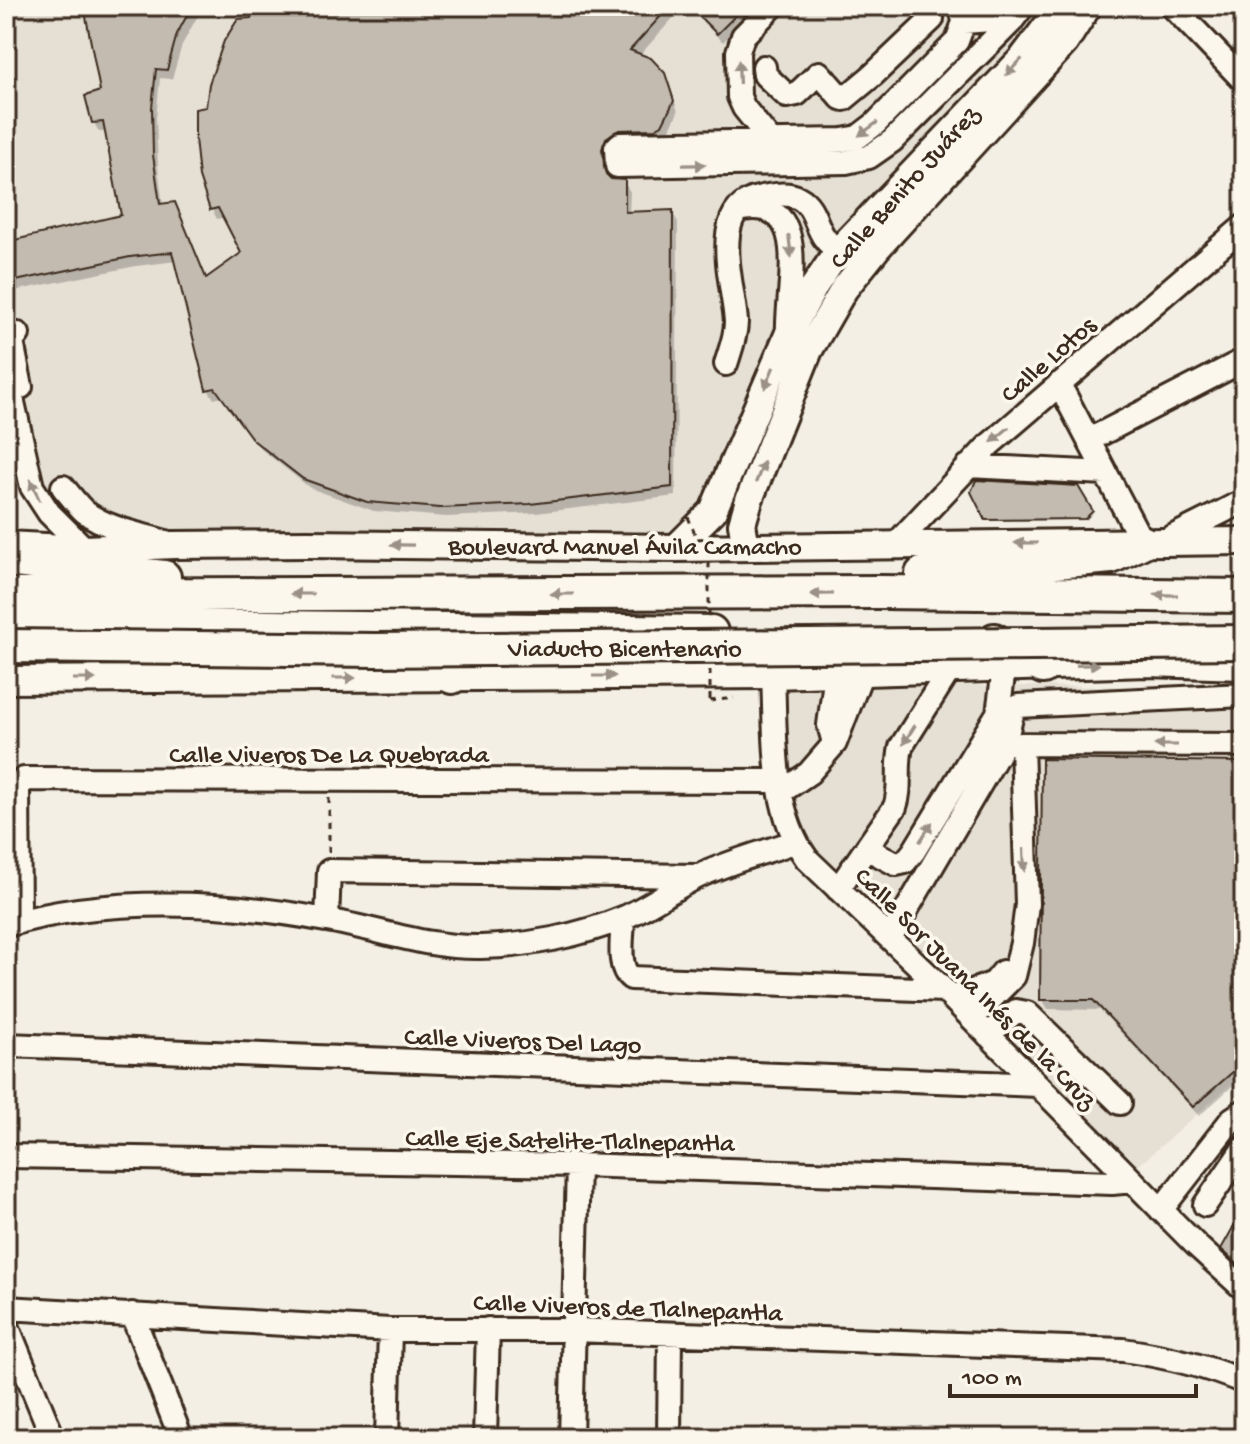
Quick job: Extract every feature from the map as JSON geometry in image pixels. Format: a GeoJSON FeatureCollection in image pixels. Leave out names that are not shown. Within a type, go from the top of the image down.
{"type":"FeatureCollection","features":[{"type":"Feature","properties":{"kind":"highway"},"geometry":{"type":"LineString","coordinates":[[879,592],[914,575],[1111,557],[1152,542]]}},
{"type":"Feature","properties":{"kind":"highway"},"geometry":{"type":"LineString","coordinates":[[6,560],[174,578],[207,595]]}},
{"type":"Feature","properties":{"kind":"highway","name":"Boulevard Manuel Ávila Camacho"},"geometry":{"type":"LineString","coordinates":[[6,595],[879,592],[1244,596]]}},
{"type":"Feature","properties":{"kind":"highway"},"geometry":{"type":"LineString","coordinates":[[6,624],[984,635],[1242,645]]}},
{"type":"Feature","properties":{"kind":"highway"},"geometry":{"type":"LineString","coordinates":[[452,677],[527,630]]}},
{"type":"Feature","properties":{"kind":"highway"},"geometry":{"type":"LineString","coordinates":[[984,635],[1043,667]]}},
{"type":"Feature","properties":{"kind":"highway","name":"Viaducto Bicentenario"},"geometry":{"type":"LineString","coordinates":[[6,646],[375,650],[1242,645]]}},
{"type":"Feature","properties":{"kind":"main road","name":"Calle Benito Juárez"},"geometry":{"type":"LineString","coordinates":[[746,547],[742,524],[815,285],[839,250],[1022,59],[1062,6]]}},
{"type":"Feature","properties":{"kind":"main road","name":"Calle Benito Juárez"},"geometry":{"type":"LineString","coordinates":[[676,548],[713,511],[798,343],[877,248],[1065,42],[1088,6]]}},
{"type":"Feature","properties":{"kind":"main road","name":"Boulevard Manuel Ávila Camacho"},"geometry":{"type":"LineString","coordinates":[[6,545],[85,549],[174,545],[676,548],[1244,541]]}},
{"type":"Feature","properties":{"kind":"main road"},"geometry":{"type":"LineString","coordinates":[[6,680],[773,675],[1147,663],[1207,665],[1242,645]]}},
{"type":"Feature","properties":{"kind":"street"},"geometry":{"type":"LineString","coordinates":[[770,140],[739,97],[738,52],[743,36],[773,6]]}},
{"type":"Feature","properties":{"kind":"street"},"geometry":{"type":"LineString","coordinates":[[764,67],[765,75],[784,94],[797,94],[819,73],[842,99],[873,75],[932,19],[924,6]]}},
{"type":"Feature","properties":{"kind":"street"},"geometry":{"type":"LineString","coordinates":[[1172,6],[1244,81]]}},
{"type":"Feature","properties":{"kind":"street"},"geometry":{"type":"LineString","coordinates":[[963,14],[991,20],[1017,14],[892,141],[869,157],[846,162],[620,167],[616,162],[616,148],[620,144],[843,140],[858,137],[875,124],[957,41],[963,14]]}},
{"type":"Feature","properties":{"kind":"street"},"geometry":{"type":"LineString","coordinates":[[873,75],[899,100]]}},
{"type":"Feature","properties":{"kind":"street"},"geometry":{"type":"LineString","coordinates":[[726,364],[736,324],[727,256],[728,229],[736,210],[756,198],[781,194],[800,198],[811,211],[822,237],[839,250]]}},
{"type":"Feature","properties":{"kind":"street"},"geometry":{"type":"LineString","coordinates":[[736,210],[759,207],[775,213],[786,224],[793,246],[798,343]]}},
{"type":"Feature","properties":{"kind":"street","name":"Calle Lotos"},"geometry":{"type":"LineString","coordinates":[[896,544],[989,445],[1244,226]]}},
{"type":"Feature","properties":{"kind":"street"},"geometry":{"type":"LineString","coordinates":[[18,334],[12,342],[24,408],[18,423]]}},
{"type":"Feature","properties":{"kind":"street"},"geometry":{"type":"LineString","coordinates":[[1089,440],[1244,360]]}},
{"type":"Feature","properties":{"kind":"street"},"geometry":{"type":"LineString","coordinates":[[6,371],[32,487],[39,500],[85,549]]}},
{"type":"Feature","properties":{"kind":"street"},"geometry":{"type":"LineString","coordinates":[[1059,384],[1106,473],[1152,542],[1244,501]]}},
{"type":"Feature","properties":{"kind":"street"},"geometry":{"type":"LineString","coordinates":[[968,466],[1106,473]]}},
{"type":"Feature","properties":{"kind":"street"},"geometry":{"type":"LineString","coordinates":[[63,487],[83,510],[97,519],[174,545]]}},
{"type":"Feature","properties":{"kind":"street"},"geometry":{"type":"LineString","coordinates":[[1207,665],[1244,692]]}},
{"type":"Feature","properties":{"kind":"street"},"geometry":{"type":"LineString","coordinates":[[838,889],[895,807],[899,797],[898,760],[901,747],[950,669]]}},
{"type":"Feature","properties":{"kind":"street"},"geometry":{"type":"LineString","coordinates":[[868,849],[896,864],[905,862],[914,851],[998,713],[1004,669]]}},
{"type":"Feature","properties":{"kind":"street"},"geometry":{"type":"LineString","coordinates":[[780,786],[809,773],[835,743],[862,672]]}},
{"type":"Feature","properties":{"kind":"street"},"geometry":{"type":"LineString","coordinates":[[835,743],[829,725],[836,673]]}},
{"type":"Feature","properties":{"kind":"street","name":"Calle Sor Juana Inés de la Cruz"},"geometry":{"type":"LineString","coordinates":[[773,675],[780,786],[794,842],[807,859],[948,994],[1161,1210],[1244,1289]]}},
{"type":"Feature","properties":{"kind":"street"},"geometry":{"type":"LineString","coordinates":[[972,1018],[1014,976],[1027,904],[1013,710],[1018,706],[1244,692]]}},
{"type":"Feature","properties":{"kind":"street"},"geometry":{"type":"LineString","coordinates":[[1013,743],[1244,745]]}},
{"type":"Feature","properties":{"kind":"street"},"geometry":{"type":"LineString","coordinates":[[890,938],[1013,743]]}},
{"type":"Feature","properties":{"kind":"street","name":"Calle Viveros De La Quebrada"},"geometry":{"type":"LineString","coordinates":[[12,924],[18,785],[24,779],[780,786]]}},
{"type":"Feature","properties":{"kind":"street"},"geometry":{"type":"LineString","coordinates":[[12,924],[81,911],[154,905],[222,906],[327,920],[418,943],[483,947],[553,940],[623,918],[698,876],[794,842]]}},
{"type":"Feature","properties":{"kind":"street"},"geometry":{"type":"LineString","coordinates":[[327,920],[329,871],[698,876]]}},
{"type":"Feature","properties":{"kind":"street"},"geometry":{"type":"LineString","coordinates":[[623,918],[623,967],[631,978],[948,994],[994,983],[1019,953]]}},
{"type":"Feature","properties":{"kind":"street"},"geometry":{"type":"LineString","coordinates":[[988,1035],[1016,1011],[1027,1013],[1120,1103]]}},
{"type":"Feature","properties":{"kind":"street","name":"Calle Viveros Del Lago"},"geometry":{"type":"LineString","coordinates":[[6,1045],[948,1084],[1038,1085]]}},
{"type":"Feature","properties":{"kind":"street"},"geometry":{"type":"LineString","coordinates":[[1161,1210],[1232,1119],[1244,1111]]}},
{"type":"Feature","properties":{"kind":"street"},"geometry":{"type":"LineString","coordinates":[[1205,1205],[1244,1148]]}},
{"type":"Feature","properties":{"kind":"street","name":"Calle Eje Satelite-Tlalnepantla"},"geometry":{"type":"LineString","coordinates":[[6,1156],[578,1165],[1112,1183],[1133,1181]]}},
{"type":"Feature","properties":{"kind":"street"},"geometry":{"type":"LineString","coordinates":[[571,1438],[578,1165]]}},
{"type":"Feature","properties":{"kind":"street","name":"Calle Viveros de Tlalnepantla"},"geometry":{"type":"LineString","coordinates":[[6,1308],[390,1330],[573,1330],[1123,1350],[1170,1357],[1244,1382]]}},
{"type":"Feature","properties":{"kind":"street"},"geometry":{"type":"LineString","coordinates":[[132,1314],[181,1438]]}},
{"type":"Feature","properties":{"kind":"street"},"geometry":{"type":"LineString","coordinates":[[6,1323],[53,1438]]}},
{"type":"Feature","properties":{"kind":"street"},"geometry":{"type":"LineString","coordinates":[[485,1438],[488,1329]]}},
{"type":"Feature","properties":{"kind":"street"},"geometry":{"type":"LineString","coordinates":[[387,1438],[390,1330]]}},
{"type":"Feature","properties":{"kind":"street"},"geometry":{"type":"LineString","coordinates":[[669,1438],[670,1334]]}},
{"type":"Feature","properties":{"kind":"path"},"geometry":{"type":"LineString","coordinates":[[688,517],[697,539],[709,538],[709,627]]}},
{"type":"Feature","properties":{"kind":"path"},"geometry":{"type":"LineString","coordinates":[[709,656],[710,701],[734,698]]}},
{"type":"Feature","properties":{"kind":"path"},"geometry":{"type":"LineString","coordinates":[[329,782],[329,871]]}},
{"type":"Feature","properties":{"kind":"shaded area"},"geometry":{"type":"Polygon","coordinates":[[[6,6],[1062,6],[839,250],[729,470],[676,548],[85,549],[49,513],[6,371],[6,6]]]}},
{"type":"Feature","properties":{"kind":"shaded area"},"geometry":{"type":"Polygon","coordinates":[[[781,685],[1244,687],[1244,1073],[1138,1166],[817,853],[799,819],[781,685]]]}},
{"type":"Feature","properties":{"kind":"building"},"geometry":{"type":"Polygon","coordinates":[[[84,6],[192,6],[177,34],[167,70],[156,69],[152,108],[153,155],[160,204],[175,202],[206,278],[241,253],[218,208],[210,210],[199,177],[195,138],[195,109],[206,107],[209,84],[224,41],[238,19],[251,18],[264,6],[670,6],[630,50],[651,58],[665,73],[674,101],[662,125],[655,129],[619,130],[606,138],[602,149],[606,174],[611,179],[625,180],[625,212],[673,210],[672,487],[530,504],[440,508],[367,502],[303,479],[253,440],[215,388],[206,390],[172,252],[130,257],[6,283],[6,242],[121,215],[103,122],[92,123],[85,96],[100,91],[84,6]]]}},
{"type":"Feature","properties":{"kind":"building"},"geometry":{"type":"Polygon","coordinates":[[[689,6],[745,6],[717,34],[689,6]]]}},
{"type":"Feature","properties":{"kind":"building"},"geometry":{"type":"Polygon","coordinates":[[[976,480],[1078,486],[1093,511],[1085,519],[985,520],[971,492],[976,480]]]}},
{"type":"Feature","properties":{"kind":"building"},"geometry":{"type":"Polygon","coordinates":[[[1042,759],[1244,762],[1244,1062],[1193,1107],[1093,1000],[1040,1000],[1042,759]]]}},
{"type":"Feature","properties":{"kind":"building"},"geometry":{"type":"Polygon","coordinates":[[[1244,1208],[1244,1270],[1221,1249],[1244,1208]]]}}]}
